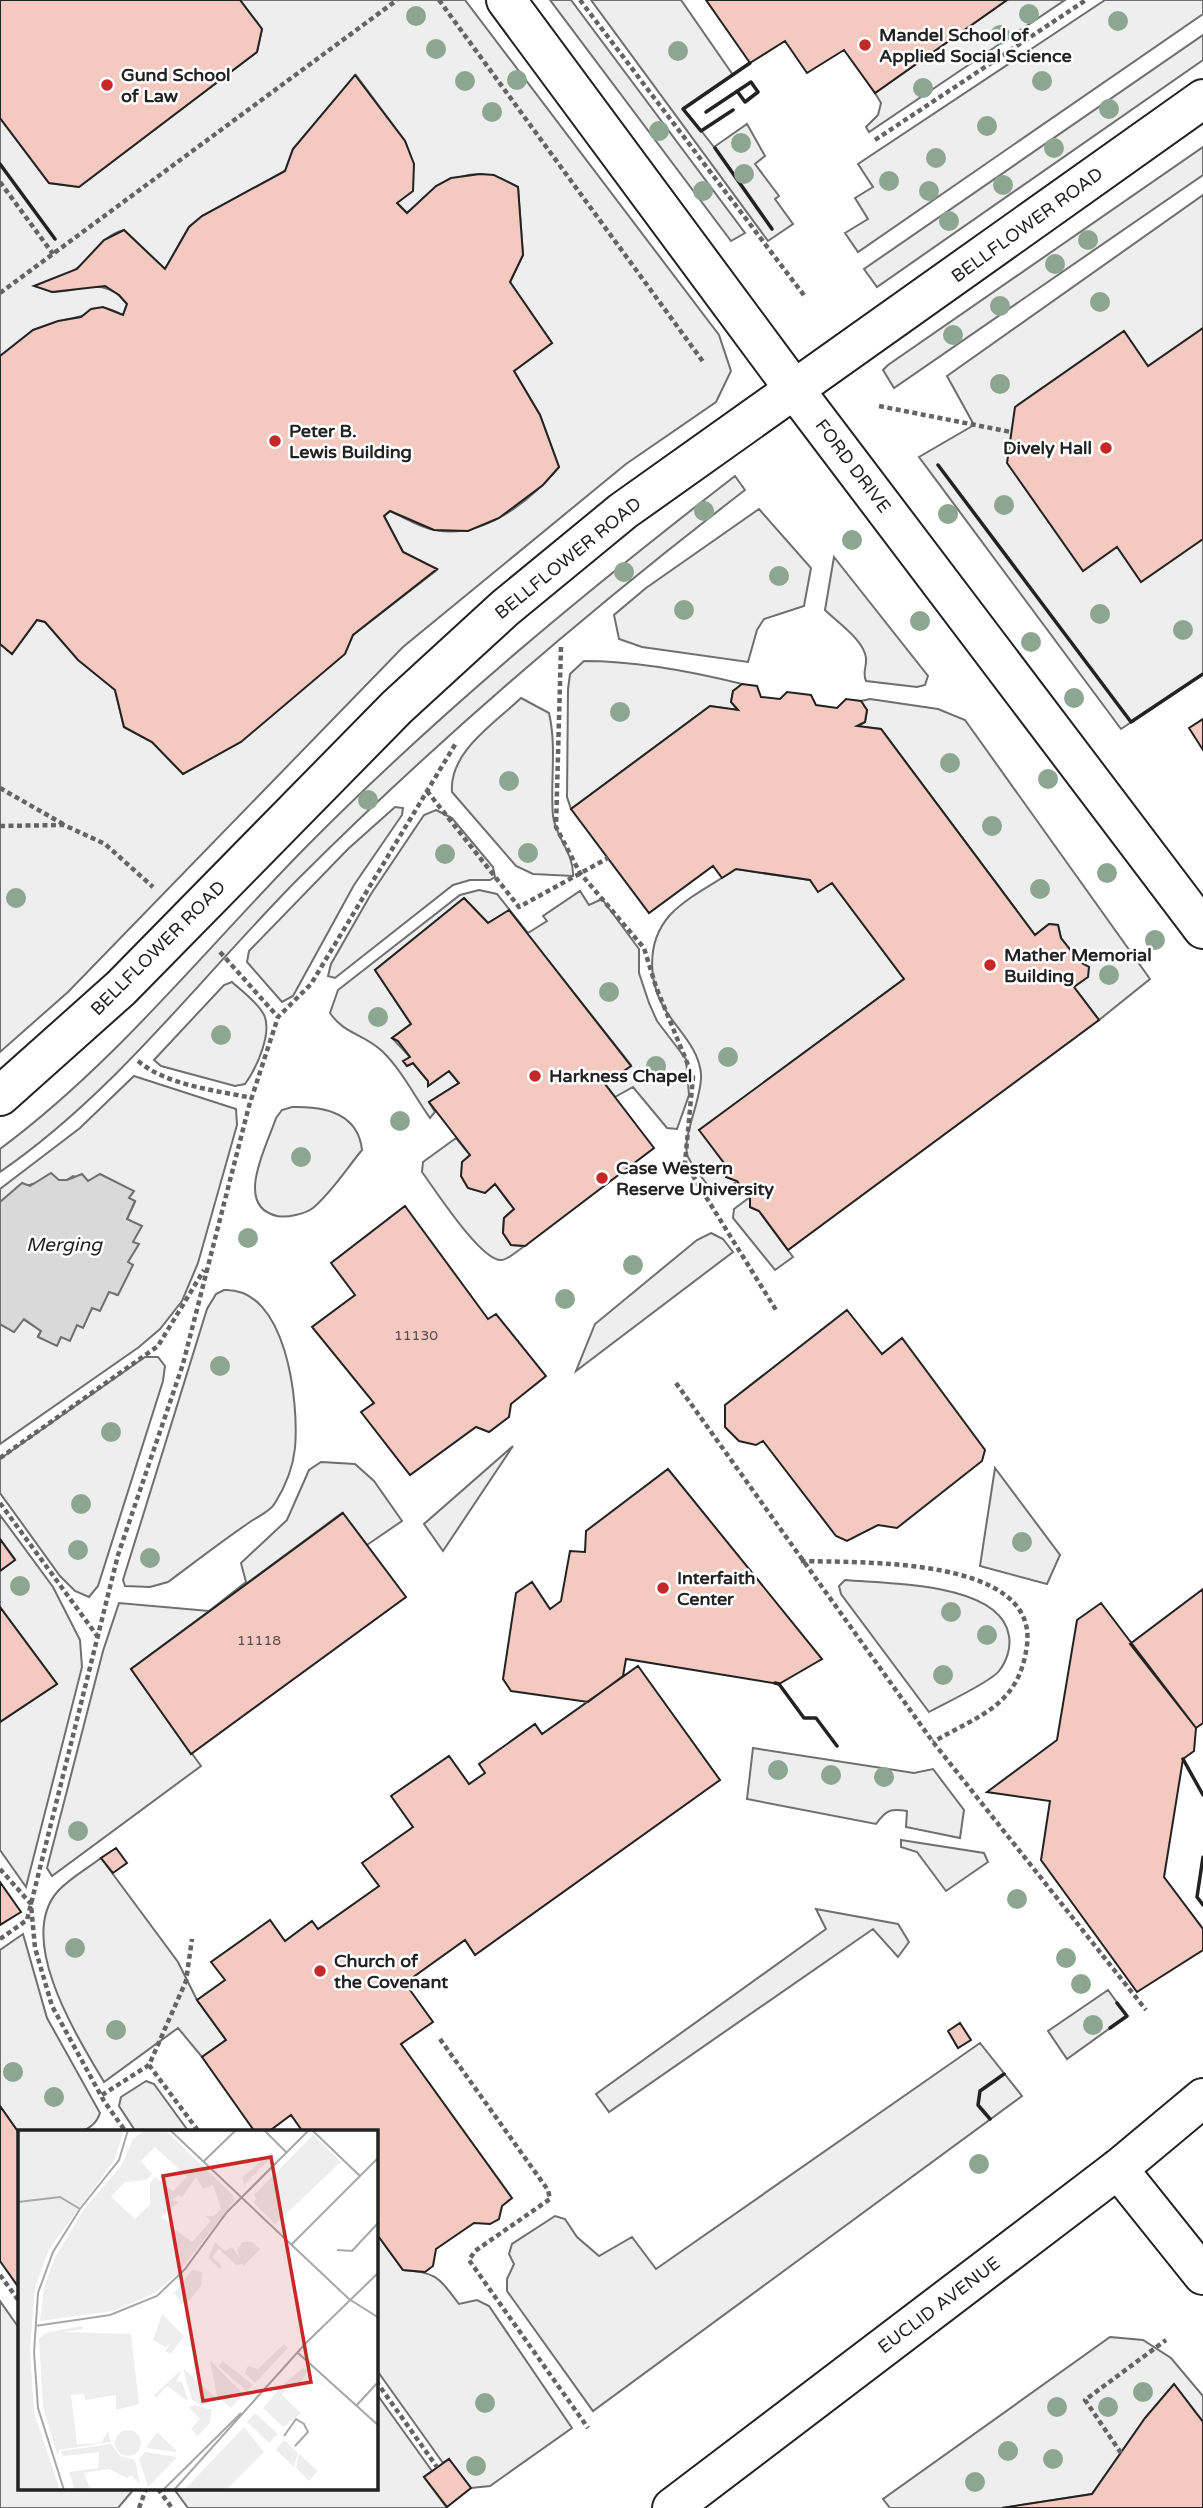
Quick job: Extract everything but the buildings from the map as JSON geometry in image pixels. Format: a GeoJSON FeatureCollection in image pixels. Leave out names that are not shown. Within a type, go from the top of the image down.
{"type":"FeatureCollection","features":[{"type":"Feature","properties":{"kind":"street","name":"FORD DRIVE"},"geometry":{"type":"LineString","coordinates":[[506,0],[794,389],[1203,929]]}},
{"type":"Feature","properties":{"kind":"street","name":"BELLFLOWER ROAD"},"geometry":{"type":"LineString","coordinates":[[0,1096],[121,988],[397,707],[505,608],[623,511],[1203,99]]}},
{"type":"Feature","properties":{"kind":"street","name":"EUCLID AVENUE"},"geometry":{"type":"LineString","coordinates":[[672,2508],[1118,2169],[1203,2098]]}},
{"type":"Feature","properties":{"kind":"street"},"geometry":{"type":"LineString","coordinates":[[1118,2169],[1203,2275]]}},
{"type":"Feature","properties":{"kind":"path"},"geometry":{"type":"LineString","coordinates":[[0,293],[397,0]]}},
{"type":"Feature","properties":{"kind":"path"},"geometry":{"type":"LineString","coordinates":[[439,0],[704,363]]}},
{"type":"Feature","properties":{"kind":"path"},"geometry":{"type":"LineString","coordinates":[[580,0],[806,298]]}},
{"type":"Feature","properties":{"kind":"path"},"geometry":{"type":"LineString","coordinates":[[874,140],[1086,0]]}},
{"type":"Feature","properties":{"kind":"path"},"geometry":{"type":"LineString","coordinates":[[0,182],[53,254]]}},
{"type":"Feature","properties":{"kind":"path"},"geometry":{"type":"LineString","coordinates":[[879,405],[1011,432]]}},
{"type":"Feature","properties":{"kind":"path"},"geometry":{"type":"LineString","coordinates":[[561,648],[556,827],[580,873],[644,948],[656,987],[692,1077],[685,1163],[776,1310]]}},
{"type":"Feature","properties":{"kind":"path"},"geometry":{"type":"LineString","coordinates":[[0,1939],[27,1920],[118,1555],[183,1364],[252,1098],[278,1017],[311,984],[456,743]]}},
{"type":"Feature","properties":{"kind":"path"},"geometry":{"type":"LineString","coordinates":[[0,788],[64,825],[104,844],[232,963],[278,1017]]}},
{"type":"Feature","properties":{"kind":"path"},"geometry":{"type":"LineString","coordinates":[[427,791],[519,907],[608,858]]}},
{"type":"Feature","properties":{"kind":"path"},"geometry":{"type":"LineString","coordinates":[[0,826],[64,825]]}},
{"type":"Feature","properties":{"kind":"path"},"geometry":{"type":"LineString","coordinates":[[138,1061],[150,1071],[252,1098]]}},
{"type":"Feature","properties":{"kind":"path"},"geometry":{"type":"LineString","coordinates":[[0,1458],[158,1346],[209,1261]]}},
{"type":"Feature","properties":{"kind":"path"},"geometry":{"type":"LineString","coordinates":[[676,1383],[933,1742],[1146,2010]]}},
{"type":"Feature","properties":{"kind":"path"},"geometry":{"type":"LineString","coordinates":[[0,1503],[98,1637]]}},
{"type":"Feature","properties":{"kind":"path"},"geometry":{"type":"LineString","coordinates":[[801,1561],[935,1568],[981,1582],[1000,1591],[1016,1605],[1025,1622],[1027,1639],[1024,1663],[1015,1688],[998,1704],[933,1742]]}},
{"type":"Feature","properties":{"kind":"path"},"geometry":{"type":"LineString","coordinates":[[0,1869],[31,1904],[43,1982],[69,2039],[125,2130]]}},
{"type":"Feature","properties":{"kind":"path"},"geometry":{"type":"LineString","coordinates":[[102,2095],[149,2065],[186,1981],[192,1939]]}},
{"type":"Feature","properties":{"kind":"path"},"geometry":{"type":"LineString","coordinates":[[440,2039],[548,2190],[550,2199],[475,2251],[468,2260],[588,2428]]}},
{"type":"Feature","properties":{"kind":"path"},"geometry":{"type":"LineString","coordinates":[[149,2065],[197,2130]]}},
{"type":"Feature","properties":{"kind":"path"},"geometry":{"type":"LineString","coordinates":[[0,2275],[18,2300]]}},
{"type":"Feature","properties":{"kind":"path"},"geometry":{"type":"LineString","coordinates":[[1121,2453],[1085,2400],[1166,2340]]}},
{"type":"Feature","properties":{"kind":"path"},"geometry":{"type":"LineString","coordinates":[[378,2384],[437,2467]]}},
{"type":"Feature","properties":{"kind":"path"},"geometry":{"type":"LineString","coordinates":[[139,2508],[146,2490]]}},
{"type":"Feature","properties":{"kind":"path"},"geometry":{"type":"LineString","coordinates":[[159,2490],[172,2508]]}},
{"type":"Feature","properties":{"kind":"path"},"geometry":{"type":"LineString","coordinates":[[134,2508],[141,2502]]}},
{"type":"Feature","properties":{"kind":"shaded area"},"geometry":{"type":"Polygon","coordinates":[[[240,0],[465,0],[719,335],[731,371],[716,402],[626,464],[403,647],[68,992],[0,1052],[0,644],[12,654],[37,620],[45,622],[115,690],[124,727],[152,742],[183,774],[211,758],[353,635],[437,570],[403,552],[384,516],[390,511],[429,529],[453,532],[471,529],[520,505],[559,467],[540,415],[514,371],[552,343],[510,282],[523,255],[518,187],[485,175],[458,178],[433,192],[407,213],[397,203],[413,164],[405,141],[356,75],[293,149],[285,171],[202,216],[189,227],[165,269],[124,230],[103,242],[82,264],[60,281],[52,292],[102,287],[119,295],[127,304],[123,315],[106,308],[98,308],[86,315],[46,327],[0,356],[0,118],[49,183],[79,187],[257,52],[262,29],[240,0]]]}},
{"type":"Feature","properties":{"kind":"shaded area"},"geometry":{"type":"Polygon","coordinates":[[[550,0],[571,0],[745,233],[731,241],[550,0]]]}},
{"type":"Feature","properties":{"kind":"shaded area"},"geometry":{"type":"Polygon","coordinates":[[[591,0],[681,0],[733,75],[684,109],[714,147],[747,124],[765,156],[755,164],[779,196],[775,199],[793,224],[768,241],[591,0]]]}},
{"type":"Feature","properties":{"kind":"shaded area"},"geometry":{"type":"Polygon","coordinates":[[[1007,0],[1065,0],[869,132],[866,127],[878,115],[881,103],[875,93],[1007,0]]]}},
{"type":"Feature","properties":{"kind":"shaded area"},"geometry":{"type":"Polygon","coordinates":[[[1105,0],[1203,0],[1203,14],[858,252],[845,233],[868,219],[855,198],[873,187],[858,164],[1105,0]]]}},
{"type":"Feature","properties":{"kind":"shaded area"},"geometry":{"type":"Polygon","coordinates":[[[1203,35],[1203,60],[877,287],[864,269],[1203,35]]]}},
{"type":"Feature","properties":{"kind":"shaded area"},"geometry":{"type":"Polygon","coordinates":[[[1203,147],[1203,175],[894,388],[883,370],[888,365],[1203,147]]]}},
{"type":"Feature","properties":{"kind":"shaded area"},"geometry":{"type":"Polygon","coordinates":[[[1203,195],[1203,674],[1121,729],[919,457],[974,425],[947,376],[1203,195]]]}},
{"type":"Feature","properties":{"kind":"shaded area"},"geometry":{"type":"Polygon","coordinates":[[[735,476],[745,490],[571,629],[405,776],[298,879],[119,1071],[42,1141],[0,1172],[0,1149],[83,1080],[122,1042],[308,845],[410,746],[516,653],[735,476]]]}},
{"type":"Feature","properties":{"kind":"shaded area"},"geometry":{"type":"Polygon","coordinates":[[[759,509],[811,568],[804,606],[764,619],[757,630],[748,662],[642,647],[619,639],[614,615],[646,588],[759,509]]]}},
{"type":"Feature","properties":{"kind":"shaded area"},"geometry":{"type":"Polygon","coordinates":[[[834,557],[928,676],[925,685],[917,687],[866,681],[864,651],[849,632],[825,610],[834,557]]]}},
{"type":"Feature","properties":{"kind":"shaded area"},"geometry":{"type":"Polygon","coordinates":[[[584,661],[664,668],[742,684],[733,691],[731,702],[738,710],[710,706],[571,809],[567,797],[568,689],[570,674],[584,661]]]}},
{"type":"Feature","properties":{"kind":"shaded area"},"geometry":{"type":"Polygon","coordinates":[[[521,698],[549,713],[553,739],[553,816],[571,860],[573,876],[533,874],[516,866],[452,792],[453,778],[465,752],[521,698]]]}},
{"type":"Feature","properties":{"kind":"shaded area"},"geometry":{"type":"Polygon","coordinates":[[[870,699],[938,709],[965,720],[1150,979],[1099,1020],[1074,987],[1089,967],[1080,962],[1061,938],[1058,925],[1049,924],[1035,935],[881,729],[857,726],[865,722],[867,711],[861,701],[870,699]]]}},
{"type":"Feature","properties":{"kind":"shaded area"},"geometry":{"type":"Polygon","coordinates":[[[395,807],[403,808],[402,815],[354,885],[293,996],[282,1002],[247,962],[249,951],[348,849],[395,807]]]}},
{"type":"Feature","properties":{"kind":"shaded area"},"geometry":{"type":"Polygon","coordinates":[[[436,810],[452,818],[493,867],[495,877],[453,885],[335,978],[328,976],[331,964],[371,894],[424,815],[436,810]]]}},
{"type":"Feature","properties":{"kind":"shaded area"},"geometry":{"type":"Polygon","coordinates":[[[736,869],[810,880],[818,891],[832,883],[904,979],[700,1130],[727,1167],[727,1177],[737,1181],[723,1193],[713,1192],[688,1157],[687,1140],[701,1083],[700,1065],[693,1049],[661,1003],[652,964],[656,938],[670,915],[693,896],[736,869]]]}},
{"type":"Feature","properties":{"kind":"shaded area"},"geometry":{"type":"Polygon","coordinates":[[[479,890],[497,894],[528,933],[547,921],[543,916],[580,891],[589,905],[602,899],[639,949],[639,973],[649,1003],[657,1021],[686,1059],[689,1095],[677,1129],[667,1128],[633,1087],[615,1097],[605,1084],[631,1065],[509,911],[488,923],[464,898],[375,970],[411,1024],[392,1038],[410,1057],[404,1061],[407,1066],[413,1063],[428,1081],[428,1086],[449,1071],[459,1083],[429,1102],[435,1112],[430,1118],[389,1058],[368,1041],[342,1026],[330,1013],[338,990],[460,895],[479,890]]]}},
{"type":"Feature","properties":{"kind":"shaded area"},"geometry":{"type":"Polygon","coordinates":[[[232,982],[257,1004],[266,1021],[262,1050],[245,1084],[235,1086],[161,1066],[154,1060],[224,985],[232,982]]]}},
{"type":"Feature","properties":{"kind":"shaded area"},"geometry":{"type":"Polygon","coordinates":[[[134,1076],[236,1109],[237,1125],[198,1263],[182,1301],[160,1329],[139,1347],[0,1444],[0,1324],[14,1332],[23,1319],[41,1331],[38,1336],[57,1345],[61,1337],[77,1325],[83,1327],[92,1308],[109,1291],[117,1295],[132,1265],[128,1263],[133,1242],[127,1219],[135,1202],[128,1198],[133,1192],[96,1179],[88,1181],[73,1176],[67,1180],[32,1184],[0,1202],[0,1189],[80,1128],[134,1076]]]}},
{"type":"Feature","properties":{"kind":"shaded area"},"geometry":{"type":"Polygon","coordinates":[[[292,1107],[327,1110],[346,1119],[354,1127],[362,1150],[313,1208],[296,1215],[277,1216],[264,1210],[257,1200],[255,1188],[261,1159],[276,1118],[282,1110],[292,1107]]]}},
{"type":"Feature","properties":{"kind":"shaded area"},"geometry":{"type":"Polygon","coordinates":[[[456,1138],[470,1155],[461,1176],[468,1188],[485,1193],[495,1184],[514,1209],[504,1218],[503,1233],[511,1245],[525,1246],[505,1259],[493,1258],[471,1238],[422,1172],[423,1162],[456,1138]]]}},
{"type":"Feature","properties":{"kind":"shaded area"},"geometry":{"type":"Polygon","coordinates":[[[750,1197],[750,1207],[759,1211],[793,1257],[775,1270],[733,1218],[734,1209],[750,1197]]]}},
{"type":"Feature","properties":{"kind":"shaded area"},"geometry":{"type":"Polygon","coordinates":[[[711,1233],[723,1239],[733,1252],[576,1371],[595,1324],[697,1240],[711,1233]]]}},
{"type":"Feature","properties":{"kind":"shaded area"},"geometry":{"type":"Polygon","coordinates":[[[224,1290],[245,1294],[262,1307],[275,1327],[285,1351],[291,1377],[296,1428],[290,1470],[270,1509],[168,1582],[150,1587],[125,1586],[123,1580],[207,1309],[216,1294],[224,1290]]]}},
{"type":"Feature","properties":{"kind":"shaded area"},"geometry":{"type":"Polygon","coordinates":[[[145,1357],[158,1357],[165,1366],[163,1381],[98,1586],[89,1597],[75,1591],[60,1576],[0,1493],[0,1459],[145,1357]]]}},
{"type":"Feature","properties":{"kind":"shaded area"},"geometry":{"type":"Polygon","coordinates":[[[513,1446],[443,1551],[424,1524],[513,1446]]]}},
{"type":"Feature","properties":{"kind":"shaded area"},"geometry":{"type":"Polygon","coordinates":[[[321,1462],[355,1464],[374,1481],[402,1521],[367,1545],[342,1513],[131,1669],[201,1766],[52,1876],[47,1868],[103,1651],[119,1603],[209,1611],[246,1582],[241,1563],[287,1520],[309,1470],[321,1462]]]}},
{"type":"Feature","properties":{"kind":"shaded area"},"geometry":{"type":"Polygon","coordinates":[[[995,1468],[1060,1555],[1047,1584],[980,1566],[995,1468]]]}},
{"type":"Feature","properties":{"kind":"shaded area"},"geometry":{"type":"Polygon","coordinates":[[[0,1515],[53,1587],[80,1640],[82,1667],[26,1887],[0,1850],[0,1722],[57,1684],[0,1607],[0,1571],[15,1559],[0,1539],[0,1515]]]}},
{"type":"Feature","properties":{"kind":"shaded area"},"geometry":{"type":"Polygon","coordinates":[[[845,1580],[939,1589],[986,1605],[1001,1618],[1009,1636],[1009,1649],[1004,1663],[987,1681],[929,1712],[841,1594],[839,1586],[845,1580]]]}},
{"type":"Feature","properties":{"kind":"shaded area"},"geometry":{"type":"Polygon","coordinates":[[[753,1748],[914,1773],[933,1769],[964,1810],[960,1838],[906,1827],[907,1811],[889,1811],[876,1824],[747,1799],[753,1748]]]}},
{"type":"Feature","properties":{"kind":"shaded area"},"geometry":{"type":"Polygon","coordinates":[[[901,1840],[984,1853],[988,1862],[946,1891],[917,1852],[901,1847],[901,1840]]]}},
{"type":"Feature","properties":{"kind":"shaded area"},"geometry":{"type":"Polygon","coordinates":[[[101,1858],[178,1962],[197,2000],[226,2040],[202,2057],[178,2028],[104,2082],[55,1988],[43,1935],[47,1911],[58,1891],[101,1858]]]}},
{"type":"Feature","properties":{"kind":"shaded area"},"geometry":{"type":"Polygon","coordinates":[[[816,1909],[898,1924],[909,1942],[898,1957],[873,1929],[609,2112],[596,2094],[826,1929],[816,1909]]]}},
{"type":"Feature","properties":{"kind":"shaded area"},"geometry":{"type":"Polygon","coordinates":[[[23,1934],[47,2018],[100,2113],[86,2129],[18,2132],[0,2106],[0,1950],[23,1934]]]}},
{"type":"Feature","properties":{"kind":"shaded area"},"geometry":{"type":"Polygon","coordinates":[[[1108,1990],[1127,2016],[1067,2059],[1048,2031],[1108,1990]]]}},
{"type":"Feature","properties":{"kind":"shaded area"},"geometry":{"type":"Polygon","coordinates":[[[980,2043],[1022,2096],[593,2411],[507,2291],[507,2279],[514,2264],[509,2254],[512,2244],[555,2216],[565,2219],[577,2237],[599,2256],[632,2237],[656,2269],[980,2043]]]}},
{"type":"Feature","properties":{"kind":"shaded area"},"geometry":{"type":"Polygon","coordinates":[[[146,2081],[154,2084],[188,2130],[135,2130],[119,2106],[121,2097],[146,2081]]]}},
{"type":"Feature","properties":{"kind":"shaded area"},"geometry":{"type":"Polygon","coordinates":[[[378,2236],[403,2270],[423,2272],[436,2278],[459,2304],[477,2300],[489,2306],[572,2428],[490,2486],[471,2488],[449,2459],[443,2463],[378,2372],[378,2236]]]}},
{"type":"Feature","properties":{"kind":"shaded area"},"geometry":{"type":"Polygon","coordinates":[[[0,2301],[18,2327],[18,2490],[133,2490],[118,2508],[0,2508],[0,2301]]]}},
{"type":"Feature","properties":{"kind":"shaded area"},"geometry":{"type":"Polygon","coordinates":[[[1110,2337],[1143,2340],[1171,2358],[1203,2396],[1203,2422],[1174,2384],[1145,2418],[1092,2494],[1002,2508],[890,2508],[883,2499],[1110,2337]]]}},
{"type":"Feature","properties":{"kind":"shaded area"},"geometry":{"type":"Polygon","coordinates":[[[378,2396],[432,2471],[424,2477],[447,2508],[188,2508],[175,2490],[378,2490],[378,2396]]]}},
{"type":"Feature","properties":{"kind":"water","name":"Merging"},"geometry":{"type":"Polygon","coordinates":[[[51,1173],[59,1180],[82,1174],[88,1181],[100,1174],[134,1191],[129,1198],[135,1201],[127,1219],[142,1226],[133,1242],[139,1244],[128,1262],[133,1265],[118,1295],[109,1292],[100,1311],[92,1308],[83,1328],[77,1325],[70,1341],[61,1337],[57,1346],[38,1337],[41,1331],[24,1319],[14,1332],[0,1324],[0,1202],[22,1183],[30,1186],[51,1173]]]}},
{"type":"Feature","properties":{"kind":"wall"},"geometry":{"type":"LineString","coordinates":[[733,110],[701,131],[683,109],[750,63]]}},
{"type":"Feature","properties":{"kind":"wall"},"geometry":{"type":"LineString","coordinates":[[706,112],[751,82],[758,92],[745,102],[737,91]]}},
{"type":"Feature","properties":{"kind":"wall"},"geometry":{"type":"LineString","coordinates":[[715,148],[772,229]]}},
{"type":"Feature","properties":{"kind":"wall"},"geometry":{"type":"LineString","coordinates":[[0,164],[55,239]]}},
{"type":"Feature","properties":{"kind":"wall"},"geometry":{"type":"LineString","coordinates":[[938,465],[1131,722],[1203,674]]}},
{"type":"Feature","properties":{"kind":"wall"},"geometry":{"type":"LineString","coordinates":[[775,1683],[779,1684],[804,1718],[816,1718],[837,1746]]}},
{"type":"Feature","properties":{"kind":"wall"},"geometry":{"type":"LineString","coordinates":[[1183,1759],[1203,1795]]}},
{"type":"Feature","properties":{"kind":"wall"},"geometry":{"type":"LineString","coordinates":[[1203,1857],[1197,1897],[1203,1905]]}},
{"type":"Feature","properties":{"kind":"wall"},"geometry":{"type":"LineString","coordinates":[[1110,2028],[1127,2016],[1117,2003]]}},
{"type":"Feature","properties":{"kind":"wall"},"geometry":{"type":"LineString","coordinates":[[990,2119],[978,2105],[980,2091],[1004,2074]]}},
{"type":"Feature","properties":{"kind":"place","name":"Mandel School of Applied Social Science"},"geometry":{"type":"Point","coordinates":[865,45]}},
{"type":"Feature","properties":{"kind":"place","name":"Gund School of Law"},"geometry":{"type":"Point","coordinates":[107,85]}},
{"type":"Feature","properties":{"kind":"place","name":"Peter B. Lewis Building"},"geometry":{"type":"Point","coordinates":[275,441]}},
{"type":"Feature","properties":{"kind":"place","name":"Dively Hall"},"geometry":{"type":"Point","coordinates":[1106,448]}},
{"type":"Feature","properties":{"kind":"place","name":"Mather Memorial Building"},"geometry":{"type":"Point","coordinates":[990,965]}},
{"type":"Feature","properties":{"kind":"place","name":"Harkness Chapel"},"geometry":{"type":"Point","coordinates":[535,1076]}},
{"type":"Feature","properties":{"kind":"place","name":"Case Western Reserve University"},"geometry":{"type":"Point","coordinates":[602,1178]}},
{"type":"Feature","properties":{"kind":"place","name":"Interfaith Center"},"geometry":{"type":"Point","coordinates":[663,1588]}},
{"type":"Feature","properties":{"kind":"place","name":"Church of the Covenant"},"geometry":{"type":"Point","coordinates":[320,1971]}}]}
